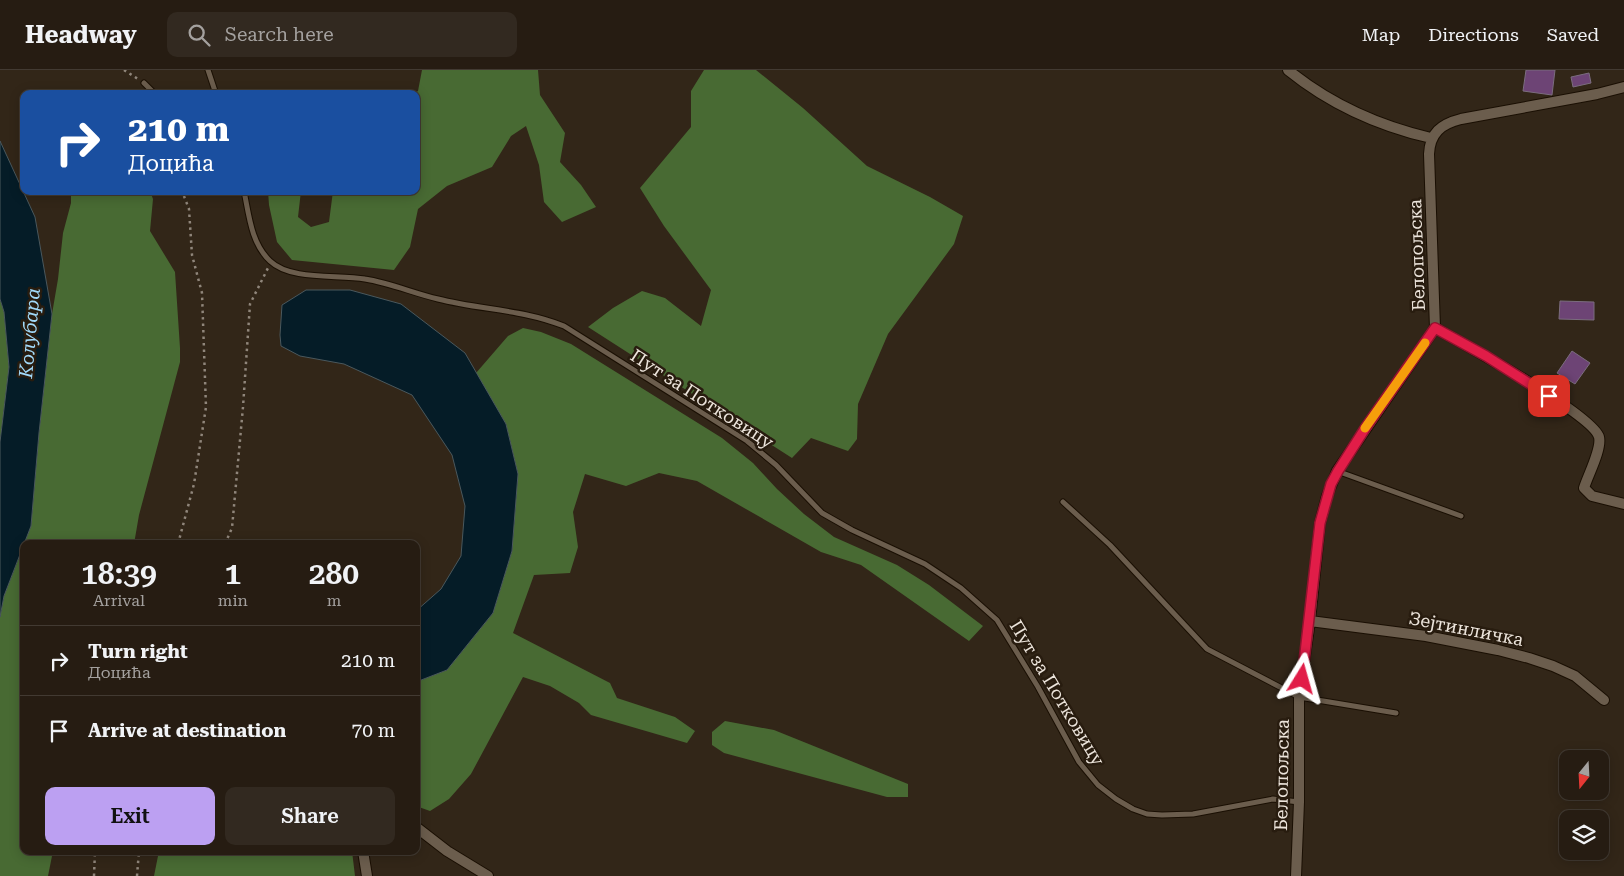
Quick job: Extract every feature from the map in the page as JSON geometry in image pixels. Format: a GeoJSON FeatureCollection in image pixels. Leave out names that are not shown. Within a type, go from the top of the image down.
{"type":"FeatureCollection","features":[{"type":"Feature","properties":{"kind":"street"},"geometry":{"type":"LineString","coordinates":[[1288,70],[1321,94],[1345,107],[1387,125],[1431,138],[1439,129],[1452,121],[1597,94],[1624,87]]}},
{"type":"Feature","properties":{"kind":"street","name":"Белопољска"},"geometry":{"type":"LineString","coordinates":[[1296,876],[1299,802],[1299,697],[1310,620],[1320,523],[1327,496],[1338,471],[1435,328],[1429,154],[1431,138]]}},
{"type":"Feature","properties":{"kind":"street"},"geometry":{"type":"LineString","coordinates":[[1435,328],[1486,356],[1556,400],[1595,429],[1600,444],[1584,488],[1592,496],[1624,504]]}},
{"type":"Feature","properties":{"kind":"street","name":"Зејтинличка"},"geometry":{"type":"LineString","coordinates":[[1310,620],[1426,636],[1529,658],[1575,676],[1604,700]]}},
{"type":"Feature","properties":{"kind":"street"},"geometry":{"type":"LineString","coordinates":[[420,830],[447,851],[488,876]]}},
{"type":"Feature","properties":{"kind":"street"},"geometry":{"type":"LineString","coordinates":[[364,855],[368,876]]}},
{"type":"Feature","properties":{"kind":"lane"},"geometry":{"type":"LineString","coordinates":[[208,70],[215,90]]}},
{"type":"Feature","properties":{"kind":"lane"},"geometry":{"type":"LineString","coordinates":[[144,83],[151,90]]}},
{"type":"Feature","properties":{"kind":"lane"},"geometry":{"type":"LineString","coordinates":[[242,195],[246,201]]}},
{"type":"Feature","properties":{"kind":"lane","name":"Пут за Потковицу"},"geometry":{"type":"LineString","coordinates":[[245,195],[256,244],[271,262],[287,271],[365,279],[439,300],[519,312],[564,326],[724,426],[760,451],[822,514],[925,564],[961,588],[997,620],[1010,639],[1079,762],[1098,785],[1116,799],[1148,814],[1162,816],[1193,814],[1273,799],[1299,802]]}},
{"type":"Feature","properties":{"kind":"lane"},"geometry":{"type":"LineString","coordinates":[[1338,471],[1461,516]]}},
{"type":"Feature","properties":{"kind":"lane"},"geometry":{"type":"LineString","coordinates":[[1063,502],[1110,545],[1207,649],[1299,697],[1396,713]]}},
{"type":"Feature","properties":{"kind":"path"},"geometry":{"type":"LineString","coordinates":[[124,70],[144,83]]}},
{"type":"Feature","properties":{"kind":"path"},"geometry":{"type":"LineString","coordinates":[[179,540],[194,484],[206,408],[202,293],[192,255],[189,208],[184,195]]}},
{"type":"Feature","properties":{"kind":"path"},"geometry":{"type":"LineString","coordinates":[[227,540],[232,528],[250,304],[271,262]]}},
{"type":"Feature","properties":{"kind":"path"},"geometry":{"type":"LineString","coordinates":[[94,876],[95,855]]}},
{"type":"Feature","properties":{"kind":"path"},"geometry":{"type":"LineString","coordinates":[[137,876],[139,855]]}},
{"type":"Feature","properties":{"kind":"green space"},"geometry":{"type":"Polygon","coordinates":[[[422,70],[538,70],[540,95],[565,133],[560,162],[581,185],[596,207],[562,222],[544,202],[539,165],[526,126],[511,136],[492,167],[447,186],[418,209],[410,247],[394,270],[292,260],[277,242],[268,195],[301,195],[298,217],[311,227],[329,222],[332,195],[420,195],[420,90],[418,90],[422,70]]]}},
{"type":"Feature","properties":{"kind":"green space"},"geometry":{"type":"Polygon","coordinates":[[[704,70],[756,70],[803,108],[867,166],[930,197],[963,216],[954,244],[888,334],[858,404],[857,439],[848,451],[811,438],[792,458],[588,327],[613,308],[642,291],[665,298],[701,326],[711,290],[664,226],[640,188],[691,127],[691,91],[704,70]]]}},
{"type":"Feature","properties":{"kind":"green space"},"geometry":{"type":"Polygon","coordinates":[[[71,195],[152,195],[153,199],[150,231],[175,272],[180,362],[139,515],[135,540],[26,540],[31,526],[52,314],[63,233],[71,203],[71,195]]]}},
{"type":"Feature","properties":{"kind":"green space"},"geometry":{"type":"Polygon","coordinates":[[[0,299],[4,312],[9,367],[0,442],[0,299]]]}},
{"type":"Feature","properties":{"kind":"green space"},"geometry":{"type":"Polygon","coordinates":[[[523,328],[541,332],[571,344],[722,438],[753,463],[804,514],[834,537],[897,565],[929,585],[983,626],[969,641],[861,565],[821,552],[697,481],[659,473],[626,486],[585,474],[573,512],[578,547],[570,573],[534,575],[513,633],[610,683],[617,698],[675,717],[695,731],[687,743],[591,715],[579,703],[550,686],[523,677],[471,774],[449,799],[430,811],[420,807],[420,680],[447,670],[493,613],[512,551],[518,474],[506,424],[476,373],[508,336],[523,328]]]}},
{"type":"Feature","properties":{"kind":"green space"},"geometry":{"type":"Polygon","coordinates":[[[20,555],[20,855],[52,855],[48,876],[0,876],[0,617],[4,596],[20,555]]]}},
{"type":"Feature","properties":{"kind":"green space"},"geometry":{"type":"Polygon","coordinates":[[[725,721],[774,730],[908,784],[908,797],[887,797],[724,753],[712,745],[712,732],[725,721]]]}},
{"type":"Feature","properties":{"kind":"green space"},"geometry":{"type":"Polygon","coordinates":[[[158,855],[352,855],[355,876],[154,876],[158,855]]]}},
{"type":"Feature","properties":{"kind":"water","name":"Колубара"},"geometry":{"type":"Polygon","coordinates":[[[0,141],[20,184],[20,195],[25,195],[35,217],[52,314],[31,526],[26,540],[20,540],[20,555],[4,596],[0,617],[0,442],[9,367],[4,312],[0,299],[0,141]]]}},
{"type":"Feature","properties":{"kind":"water"},"geometry":{"type":"Polygon","coordinates":[[[306,290],[350,290],[401,304],[465,353],[506,424],[518,474],[512,551],[493,613],[447,670],[420,680],[420,607],[441,589],[461,556],[465,506],[452,455],[412,395],[344,364],[300,356],[281,346],[282,305],[306,290]]]}},
{"type":"Feature","properties":{"kind":"building"},"geometry":{"type":"Polygon","coordinates":[[[1526,70],[1555,70],[1552,95],[1523,91],[1526,70]]]}},
{"type":"Feature","properties":{"kind":"building"},"geometry":{"type":"Polygon","coordinates":[[[1589,73],[1591,83],[1573,87],[1571,77],[1589,73]]]}},
{"type":"Feature","properties":{"kind":"building"},"geometry":{"type":"Polygon","coordinates":[[[1560,301],[1594,302],[1594,320],[1559,319],[1560,301]]]}},
{"type":"Feature","properties":{"kind":"building"},"geometry":{"type":"Polygon","coordinates":[[[1572,351],[1590,363],[1575,384],[1557,373],[1572,351]]]}},
{"type":"Feature","properties":{"kind":"slow traffic"},"geometry":{"type":"LineString","coordinates":[[1365,428],[1425,343]]}},
{"type":"Feature","properties":{"kind":"route"},"geometry":{"type":"LineString","coordinates":[[1302,679],[1320,523],[1331,484],[1366,427],[1435,328],[1486,356],[1549,396]]}}]}
